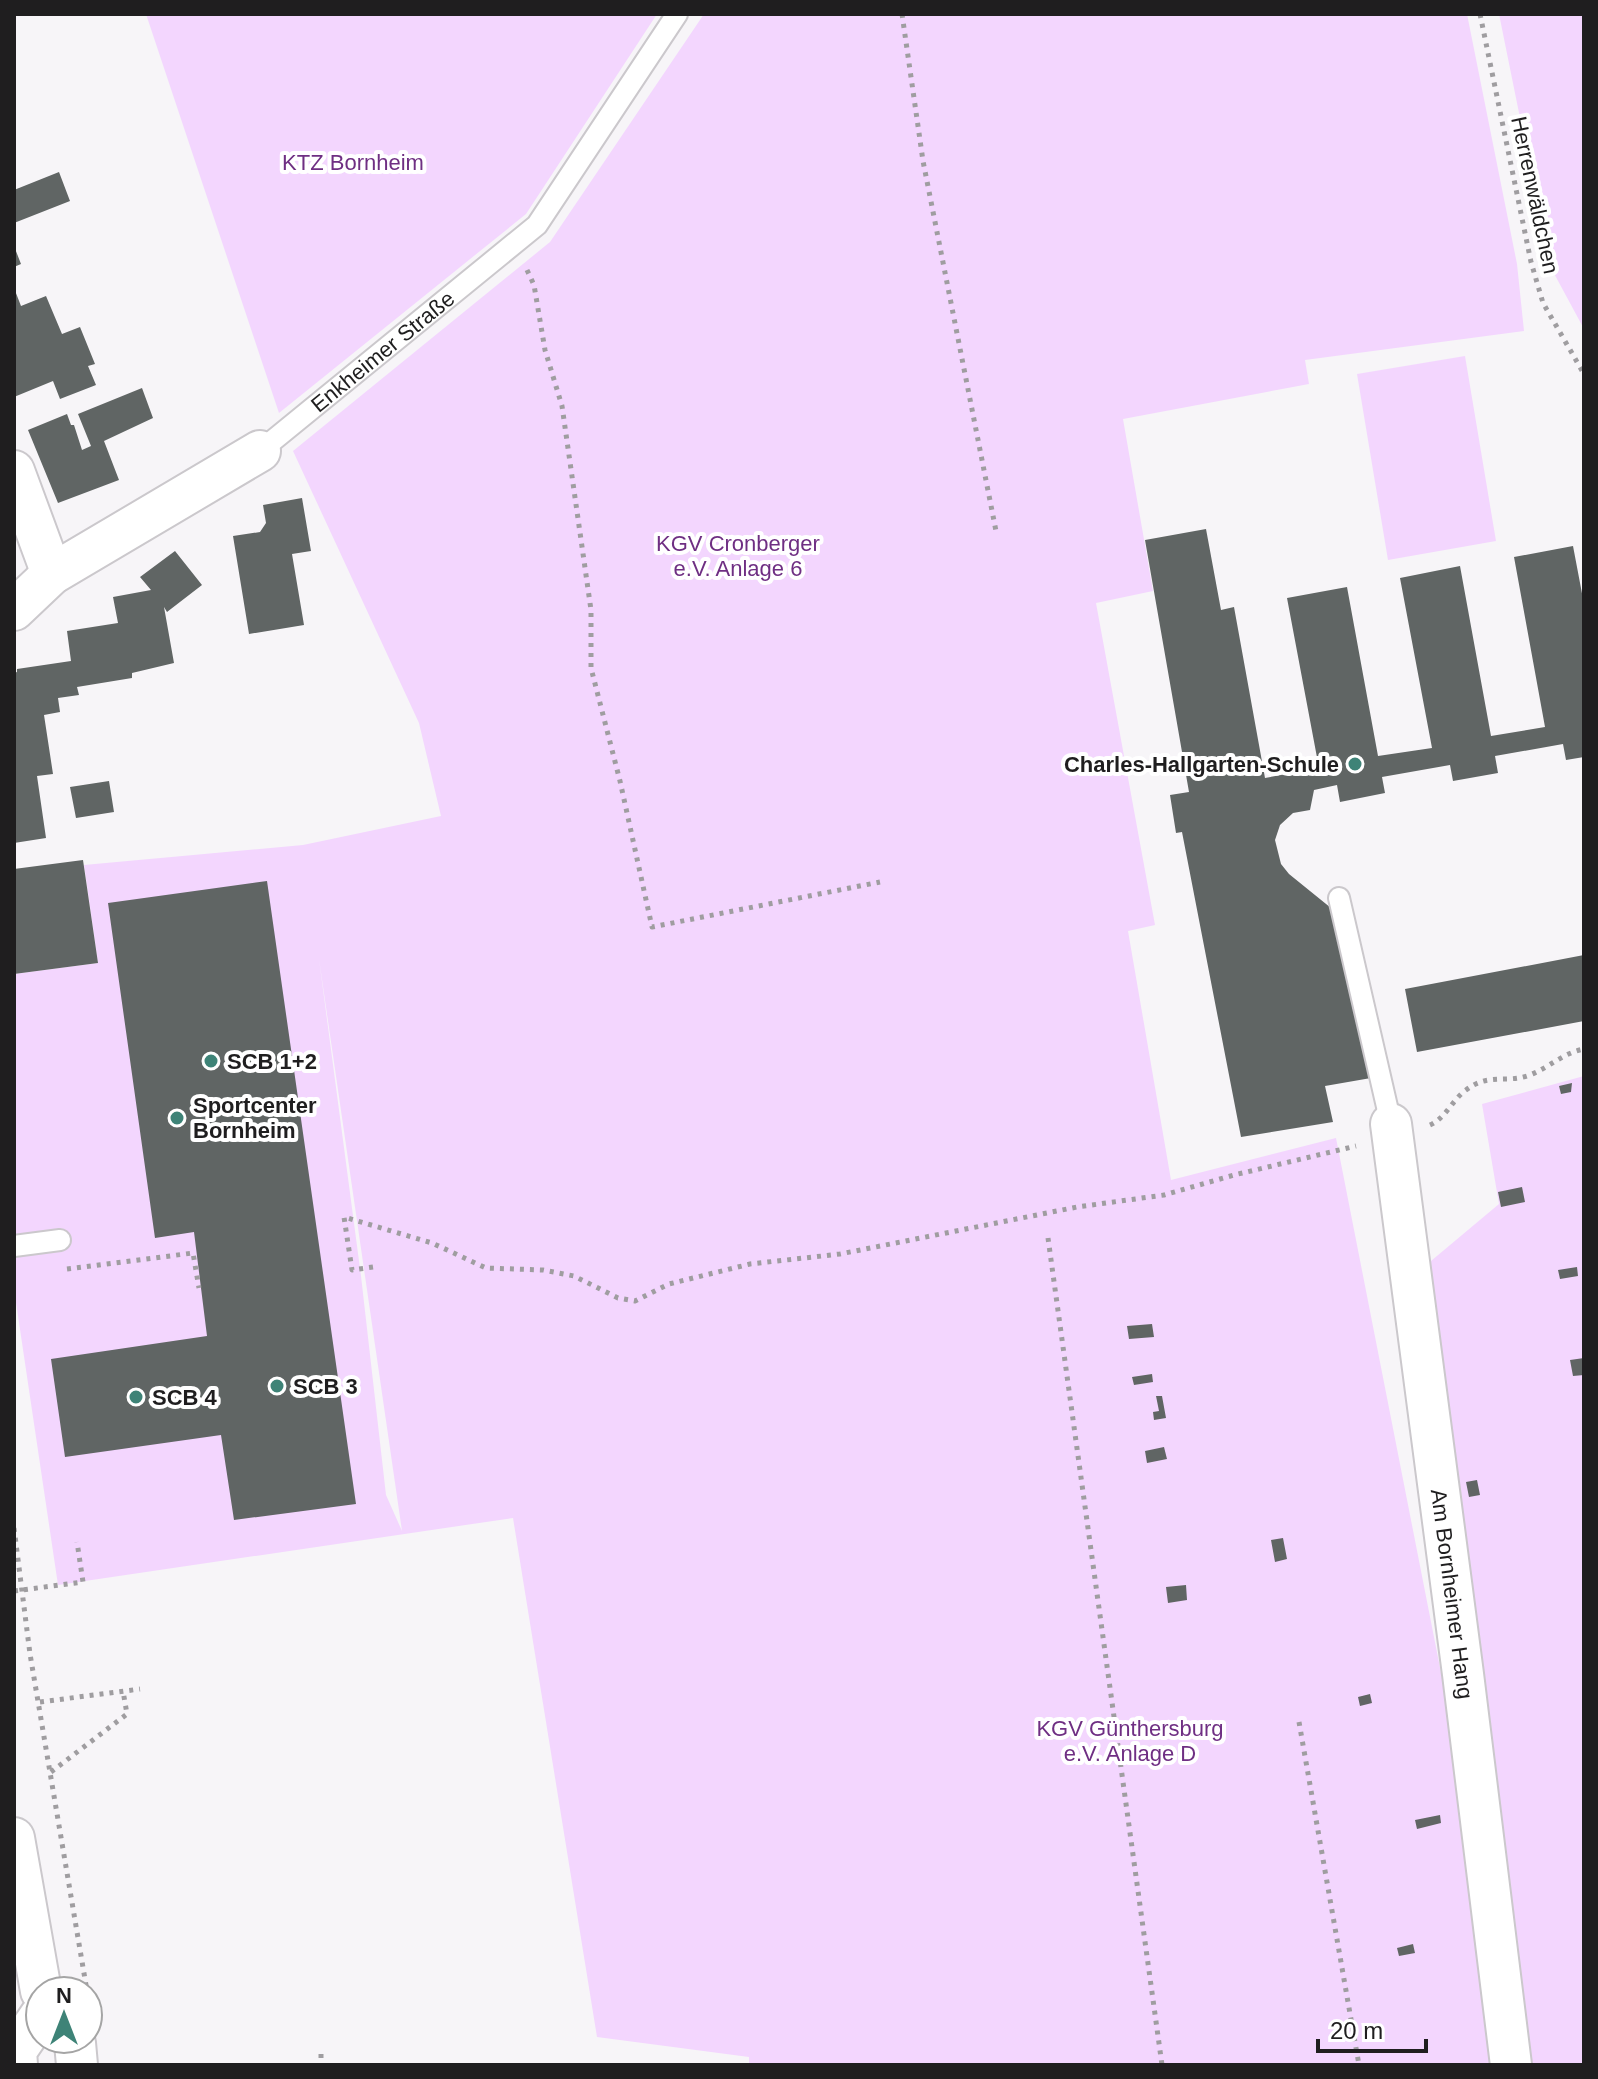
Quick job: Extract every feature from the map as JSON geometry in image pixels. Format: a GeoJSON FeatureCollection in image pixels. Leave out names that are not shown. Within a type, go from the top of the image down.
{"type":"FeatureCollection","features":[{"type":"Feature","properties":{"kind":"street","name":"Enkheimer Straße"},"geometry":{"type":"LineString","coordinates":[[14,610],[52,574],[260,451]]}},
{"type":"Feature","properties":{"kind":"street"},"geometry":{"type":"LineString","coordinates":[[14,471],[52,574]]}},
{"type":"Feature","properties":{"kind":"street","name":"Am Bornheimer Hang"},"geometry":{"type":"LineString","coordinates":[[1392,1135],[1511,2065]]}},
{"type":"Feature","properties":{"kind":"street"},"geometry":{"type":"LineString","coordinates":[[14,1838],[38,1975]]}},
{"type":"Feature","properties":{"kind":"lane","name":"Enkheimer Straße"},"geometry":{"type":"LineString","coordinates":[[260,451],[537,225],[677,14]]}},
{"type":"Feature","properties":{"kind":"lane"},"geometry":{"type":"LineString","coordinates":[[1339,898],[1392,1135]]}},
{"type":"Feature","properties":{"kind":"lane"},"geometry":{"type":"LineString","coordinates":[[14,1246],[60,1240]]}},
{"type":"Feature","properties":{"kind":"path"},"geometry":{"type":"LineString","coordinates":[[902,14],[923,161],[996,531]]}},
{"type":"Feature","properties":{"kind":"path","name":"Herrenwäldchen"},"geometry":{"type":"LineString","coordinates":[[1480,14],[1531,262],[1543,303],[1584,374]]}},
{"type":"Feature","properties":{"kind":"path"},"geometry":{"type":"LineString","coordinates":[[514,244],[534,285],[545,350],[562,406],[591,610],[591,668],[652,927],[880,882]]}},
{"type":"Feature","properties":{"kind":"path"},"geometry":{"type":"LineString","coordinates":[[373,1267],[352,1270],[344,1217],[432,1243],[486,1268],[543,1270],[574,1276],[618,1298],[635,1301],[669,1284],[750,1264],[840,1254],[1077,1207],[1164,1195],[1392,1135],[1438,1121],[1466,1090],[1482,1081],[1526,1076],[1568,1052],[1584,1049]]}},
{"type":"Feature","properties":{"kind":"path"},"geometry":{"type":"LineString","coordinates":[[1048,1238],[1162,2065]]}},
{"type":"Feature","properties":{"kind":"path"},"geometry":{"type":"LineString","coordinates":[[64,1270],[193,1253],[199,1288]]}},
{"type":"Feature","properties":{"kind":"path"},"geometry":{"type":"LineString","coordinates":[[14,1528],[84,1975]]}},
{"type":"Feature","properties":{"kind":"path"},"geometry":{"type":"LineString","coordinates":[[14,1591],[83,1582],[77,1542]]}},
{"type":"Feature","properties":{"kind":"path"},"geometry":{"type":"LineString","coordinates":[[40,1702],[140,1689]]}},
{"type":"Feature","properties":{"kind":"path"},"geometry":{"type":"LineString","coordinates":[[51,1772],[127,1714],[123,1691]]}},
{"type":"Feature","properties":{"kind":"path"},"geometry":{"type":"LineString","coordinates":[[1299,1722],[1359,2065]]}},
{"type":"Feature","properties":{"kind":"path"},"geometry":{"type":"LineString","coordinates":[[321,2054],[321,2065]]}},
{"type":"Feature","properties":{"kind":"green space","name":"KTZ Bornheim"},"geometry":{"type":"Polygon","coordinates":[[[146,14],[657,14],[526,214],[279,413],[146,14]]]}},
{"type":"Feature","properties":{"kind":"green space"},"geometry":{"type":"Polygon","coordinates":[[[704,14],[1467,14],[1517,264],[1524,331],[1305,360],[1309,384],[1123,419],[1153,591],[1096,603],[1155,925],[1128,931],[1171,1180],[1336,1138],[1443,1683],[1451,1683],[1495,2065],[749,2065],[749,2057],[597,2037],[513,1518],[58,1585],[14,1289],[14,974],[98,963],[84,865],[303,845],[441,816],[419,723],[293,451],[550,242],[704,14]],[[319,959],[386,1495],[402,1531],[319,959]]]}},
{"type":"Feature","properties":{"kind":"green space"},"geometry":{"type":"Polygon","coordinates":[[[1499,14],[1584,14],[1584,329],[1550,266],[1499,14]]]}},
{"type":"Feature","properties":{"kind":"green space"},"geometry":{"type":"Polygon","coordinates":[[[1465,356],[1496,541],[1388,560],[1357,374],[1465,356]]]}},
{"type":"Feature","properties":{"kind":"green space"},"geometry":{"type":"Polygon","coordinates":[[[1584,1076],[1584,2065],[1527,2065],[1425,1266],[1499,1204],[1482,1104],[1584,1076]]]}},
{"type":"Feature","properties":{"kind":"building"},"geometry":{"type":"Polygon","coordinates":[[[59,172],[70,201],[14,223],[14,190],[59,172]]]}},
{"type":"Feature","properties":{"kind":"building"},"geometry":{"type":"Polygon","coordinates":[[[14,246],[21,264],[14,267],[14,246]]]}},
{"type":"Feature","properties":{"kind":"building"},"geometry":{"type":"Polygon","coordinates":[[[14,288],[21,306],[46,296],[62,334],[80,327],[95,364],[88,366],[96,385],[60,399],[53,381],[14,397],[14,288]]]}},
{"type":"Feature","properties":{"kind":"building"},"geometry":{"type":"Polygon","coordinates":[[[142,388],[153,418],[104,441],[119,480],[58,503],[28,430],[67,414],[82,450],[91,446],[78,414],[142,388]]]}},
{"type":"Feature","properties":{"kind":"building"},"geometry":{"type":"Polygon","coordinates":[[[302,498],[311,551],[292,554],[304,625],[249,634],[233,536],[260,532],[266,523],[263,505],[302,498]]]}},
{"type":"Feature","properties":{"kind":"building"},"geometry":{"type":"Polygon","coordinates":[[[1206,529],[1221,610],[1234,607],[1265,778],[1319,768],[1287,598],[1347,587],[1378,756],[1432,748],[1400,578],[1460,566],[1491,736],[1545,727],[1514,557],[1573,546],[1584,604],[1584,757],[1566,760],[1563,744],[1495,756],[1498,773],[1453,781],[1450,765],[1382,777],[1385,793],[1340,802],[1337,785],[1314,790],[1310,810],[1293,813],[1280,825],[1275,840],[1281,864],[1331,908],[1371,1078],[1325,1086],[1333,1122],[1241,1137],[1182,832],[1176,833],[1170,795],[1189,792],[1145,540],[1206,529]]]}},
{"type":"Feature","properties":{"kind":"building"},"geometry":{"type":"Polygon","coordinates":[[[175,551],[202,585],[167,612],[164,607],[174,663],[132,673],[132,678],[77,687],[79,695],[58,698],[60,712],[44,715],[53,774],[37,776],[46,838],[14,843],[14,673],[17,669],[71,661],[67,631],[118,623],[113,597],[151,590],[140,577],[175,551]]]}},
{"type":"Feature","properties":{"kind":"building"},"geometry":{"type":"Polygon","coordinates":[[[109,781],[114,812],[76,818],[70,787],[109,781]]]}},
{"type":"Feature","properties":{"kind":"building"},"geometry":{"type":"Polygon","coordinates":[[[83,860],[98,963],[14,974],[14,869],[83,860]]]}},
{"type":"Feature","properties":{"kind":"building"},"geometry":{"type":"Polygon","coordinates":[[[267,881],[356,1504],[234,1520],[221,1435],[65,1457],[51,1359],[207,1336],[194,1232],[155,1238],[108,903],[267,881]]]}},
{"type":"Feature","properties":{"kind":"building"},"geometry":{"type":"Polygon","coordinates":[[[1584,955],[1584,1021],[1417,1052],[1405,989],[1584,955]]]}},
{"type":"Feature","properties":{"kind":"building"},"geometry":{"type":"Polygon","coordinates":[[[1572,1083],[1571,1092],[1561,1094],[1559,1086],[1572,1083]]]}},
{"type":"Feature","properties":{"kind":"building"},"geometry":{"type":"Polygon","coordinates":[[[1522,1187],[1525,1202],[1501,1207],[1498,1192],[1522,1187]]]}},
{"type":"Feature","properties":{"kind":"building"},"geometry":{"type":"Polygon","coordinates":[[[1577,1267],[1578,1276],[1560,1279],[1558,1270],[1577,1267]]]}},
{"type":"Feature","properties":{"kind":"building"},"geometry":{"type":"Polygon","coordinates":[[[1152,1324],[1154,1337],[1129,1339],[1127,1326],[1152,1324]]]}},
{"type":"Feature","properties":{"kind":"building"},"geometry":{"type":"Polygon","coordinates":[[[1584,1358],[1584,1375],[1573,1376],[1570,1360],[1584,1358]]]}},
{"type":"Feature","properties":{"kind":"building"},"geometry":{"type":"Polygon","coordinates":[[[1152,1374],[1153,1382],[1134,1385],[1132,1377],[1152,1374]]]}},
{"type":"Feature","properties":{"kind":"building"},"geometry":{"type":"Polygon","coordinates":[[[1156,1396],[1162,1396],[1166,1418],[1154,1420],[1153,1412],[1159,1411],[1156,1396]]]}},
{"type":"Feature","properties":{"kind":"building"},"geometry":{"type":"Polygon","coordinates":[[[1164,1447],[1167,1459],[1147,1463],[1145,1451],[1164,1447]]]}},
{"type":"Feature","properties":{"kind":"building"},"geometry":{"type":"Polygon","coordinates":[[[1477,1480],[1480,1495],[1469,1497],[1466,1482],[1477,1480]]]}},
{"type":"Feature","properties":{"kind":"building"},"geometry":{"type":"Polygon","coordinates":[[[1283,1538],[1287,1559],[1275,1562],[1271,1540],[1283,1538]]]}},
{"type":"Feature","properties":{"kind":"building"},"geometry":{"type":"Polygon","coordinates":[[[1186,1585],[1187,1600],[1168,1603],[1166,1587],[1186,1585]]]}},
{"type":"Feature","properties":{"kind":"building"},"geometry":{"type":"Polygon","coordinates":[[[1370,1694],[1372,1703],[1360,1706],[1358,1697],[1370,1694]]]}},
{"type":"Feature","properties":{"kind":"building"},"geometry":{"type":"Polygon","coordinates":[[[1440,1815],[1441,1823],[1417,1829],[1415,1820],[1440,1815]]]}},
{"type":"Feature","properties":{"kind":"building"},"geometry":{"type":"Polygon","coordinates":[[[1413,1944],[1415,1953],[1399,1956],[1397,1948],[1413,1944]]]}},
{"type":"Feature","properties":{"kind":"place","name":"Charles-Hallgarten-Schule"},"geometry":{"type":"Point","coordinates":[1355,764]}},
{"type":"Feature","properties":{"kind":"place","name":"SCB 1+2"},"geometry":{"type":"Point","coordinates":[211,1061]}},
{"type":"Feature","properties":{"kind":"place","name":"Sportcenter Bornheim"},"geometry":{"type":"Point","coordinates":[177,1118]}},
{"type":"Feature","properties":{"kind":"place","name":"SCB 3"},"geometry":{"type":"Point","coordinates":[277,1386]}},
{"type":"Feature","properties":{"kind":"place","name":"SCB 4"},"geometry":{"type":"Point","coordinates":[136,1397]}},
{"type":"Feature","properties":{"kind":"park label","name":"KGV Cronberger e.V. Anlage 6"},"geometry":{"type":"Point","coordinates":[738,556]}},
{"type":"Feature","properties":{"kind":"park label","name":"KGV Günthersburg e.V. Anlage D"},"geometry":{"type":"Point","coordinates":[1130,1740]}}]}
